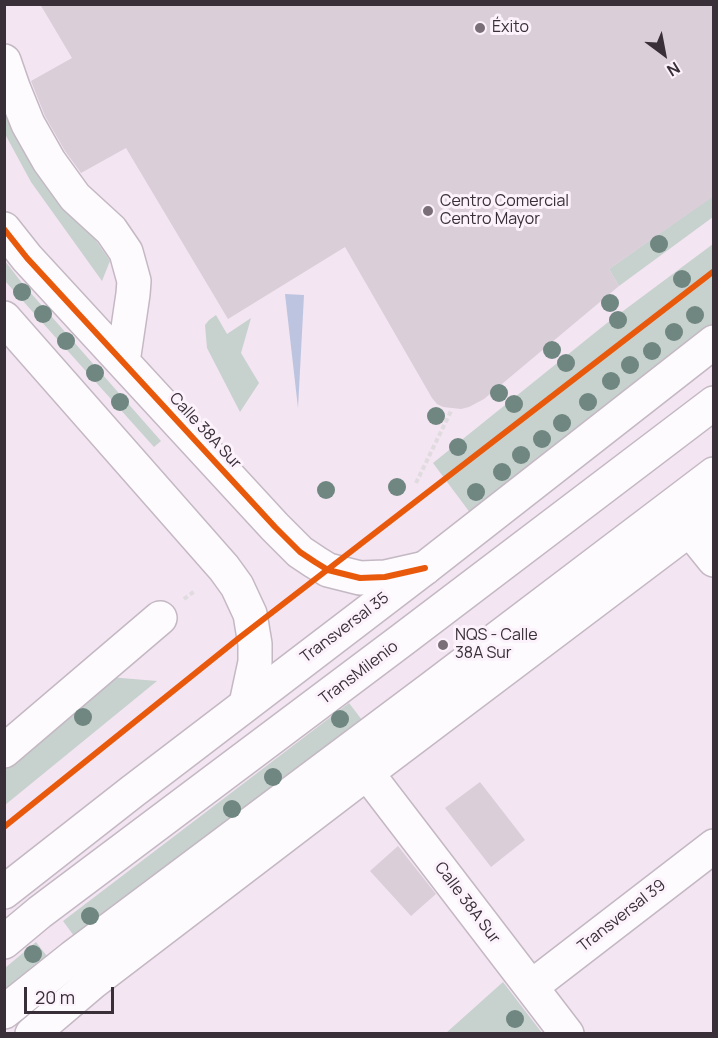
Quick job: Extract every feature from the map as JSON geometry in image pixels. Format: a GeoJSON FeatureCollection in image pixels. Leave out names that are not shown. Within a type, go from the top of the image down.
{"type":"FeatureCollection","features":[{"type":"Feature","properties":{"kind":"main road"},"geometry":{"type":"LineString","coordinates":[[4,61],[28,124],[49,161],[75,197],[111,230],[126,252],[134,281],[123,362]]}},
{"type":"Feature","properties":{"kind":"main road","name":"Calle 38A Sur"},"geometry":{"type":"LineString","coordinates":[[4,229],[27,258],[300,552],[328,570],[360,578],[385,577],[425,568]]}},
{"type":"Feature","properties":{"kind":"main road"},"geometry":{"type":"LineString","coordinates":[[4,318],[224,568],[237,586],[250,614],[255,644],[255,662],[246,704]]}},
{"type":"Feature","properties":{"kind":"main road","name":"Transversal 35"},"geometry":{"type":"LineString","coordinates":[[4,892],[714,342]]}},
{"type":"Feature","properties":{"kind":"main road","name":"TransMilenio"},"geometry":{"type":"LineString","coordinates":[[4,942],[40,912],[714,403]]}},
{"type":"Feature","properties":{"kind":"main road"},"geometry":{"type":"LineString","coordinates":[[4,1012],[73,957],[714,474]]}},
{"type":"Feature","properties":{"kind":"main road"},"geometry":{"type":"LineString","coordinates":[[32,1034],[92,983],[701,520],[714,560]]}},
{"type":"Feature","properties":{"kind":"main road"},"geometry":{"type":"LineString","coordinates":[[4,751],[160,618]]}},
{"type":"Feature","properties":{"kind":"main road","name":"Calle 38A Sur"},"geometry":{"type":"LineString","coordinates":[[367,773],[567,1034]]}},
{"type":"Feature","properties":{"kind":"main road","name":"Transversal 39"},"geometry":{"type":"LineString","coordinates":[[531,987],[714,846]]}},
{"type":"Feature","properties":{"kind":"path"},"geometry":{"type":"LineString","coordinates":[[416,483],[452,409]]}},
{"type":"Feature","properties":{"kind":"shaded area"},"geometry":{"type":"Polygon","coordinates":[[[4,95],[53,188],[110,261],[102,281],[31,182],[5,134],[4,95]]]}},
{"type":"Feature","properties":{"kind":"shaded area"},"geometry":{"type":"Polygon","coordinates":[[[713,196],[713,217],[619,286],[609,269],[713,196]]]}},
{"type":"Feature","properties":{"kind":"shaded area"},"geometry":{"type":"Polygon","coordinates":[[[713,244],[713,327],[471,514],[433,463],[607,323],[713,244]]]}},
{"type":"Feature","properties":{"kind":"shaded area"},"geometry":{"type":"Polygon","coordinates":[[[5,261],[161,441],[154,447],[5,281],[5,261]]]}},
{"type":"Feature","properties":{"kind":"shaded area"},"geometry":{"type":"Polygon","coordinates":[[[216,315],[227,334],[251,318],[241,353],[259,383],[240,412],[207,348],[205,325],[216,315]]]}},
{"type":"Feature","properties":{"kind":"shaded area"},"geometry":{"type":"Polygon","coordinates":[[[109,677],[157,681],[5,805],[5,765],[109,677]]]}},
{"type":"Feature","properties":{"kind":"shaded area"},"geometry":{"type":"Polygon","coordinates":[[[349,703],[362,720],[77,940],[63,921],[349,703]]]}},
{"type":"Feature","properties":{"kind":"shaded area"},"geometry":{"type":"Polygon","coordinates":[[[36,942],[50,960],[5,998],[5,968],[36,942]]]}},
{"type":"Feature","properties":{"kind":"shaded area"},"geometry":{"type":"Polygon","coordinates":[[[503,982],[542,1033],[446,1033],[503,982]]]}},
{"type":"Feature","properties":{"kind":"water"},"geometry":{"type":"Polygon","coordinates":[[[285,294],[304,295],[298,408],[285,294]]]}},
{"type":"Feature","properties":{"kind":"building","name":"Centro Comercial Centro Mayor"},"geometry":{"type":"Polygon","coordinates":[[[40,4],[714,4],[714,196],[609,269],[619,286],[484,399],[461,409],[443,407],[432,398],[345,247],[228,319],[126,148],[81,173],[45,116],[31,81],[72,58],[40,4]]]}},
{"type":"Feature","properties":{"kind":"building"},"geometry":{"type":"Polygon","coordinates":[[[480,782],[525,840],[491,867],[445,808],[480,782]]]}},
{"type":"Feature","properties":{"kind":"building"},"geometry":{"type":"Polygon","coordinates":[[[398,846],[436,894],[411,916],[370,871],[398,846]]]}},
{"type":"Feature","properties":{"kind":"cycle path"},"geometry":{"type":"LineString","coordinates":[[4,229],[27,258],[300,552],[328,570],[360,578],[385,577],[425,568]]}},
{"type":"Feature","properties":{"kind":"cycle path"},"geometry":{"type":"LineString","coordinates":[[4,827],[239,638],[714,271]]}},
{"type":"Feature","properties":{"kind":"place","name":"Éxito"},"geometry":{"type":"Point","coordinates":[480,28]}},
{"type":"Feature","properties":{"kind":"place","name":"Centro Comercial Centro Mayor"},"geometry":{"type":"Point","coordinates":[428,211]}},
{"type":"Feature","properties":{"kind":"place","name":"NQS - Calle 38A Sur"},"geometry":{"type":"Point","coordinates":[443,645]}}]}
